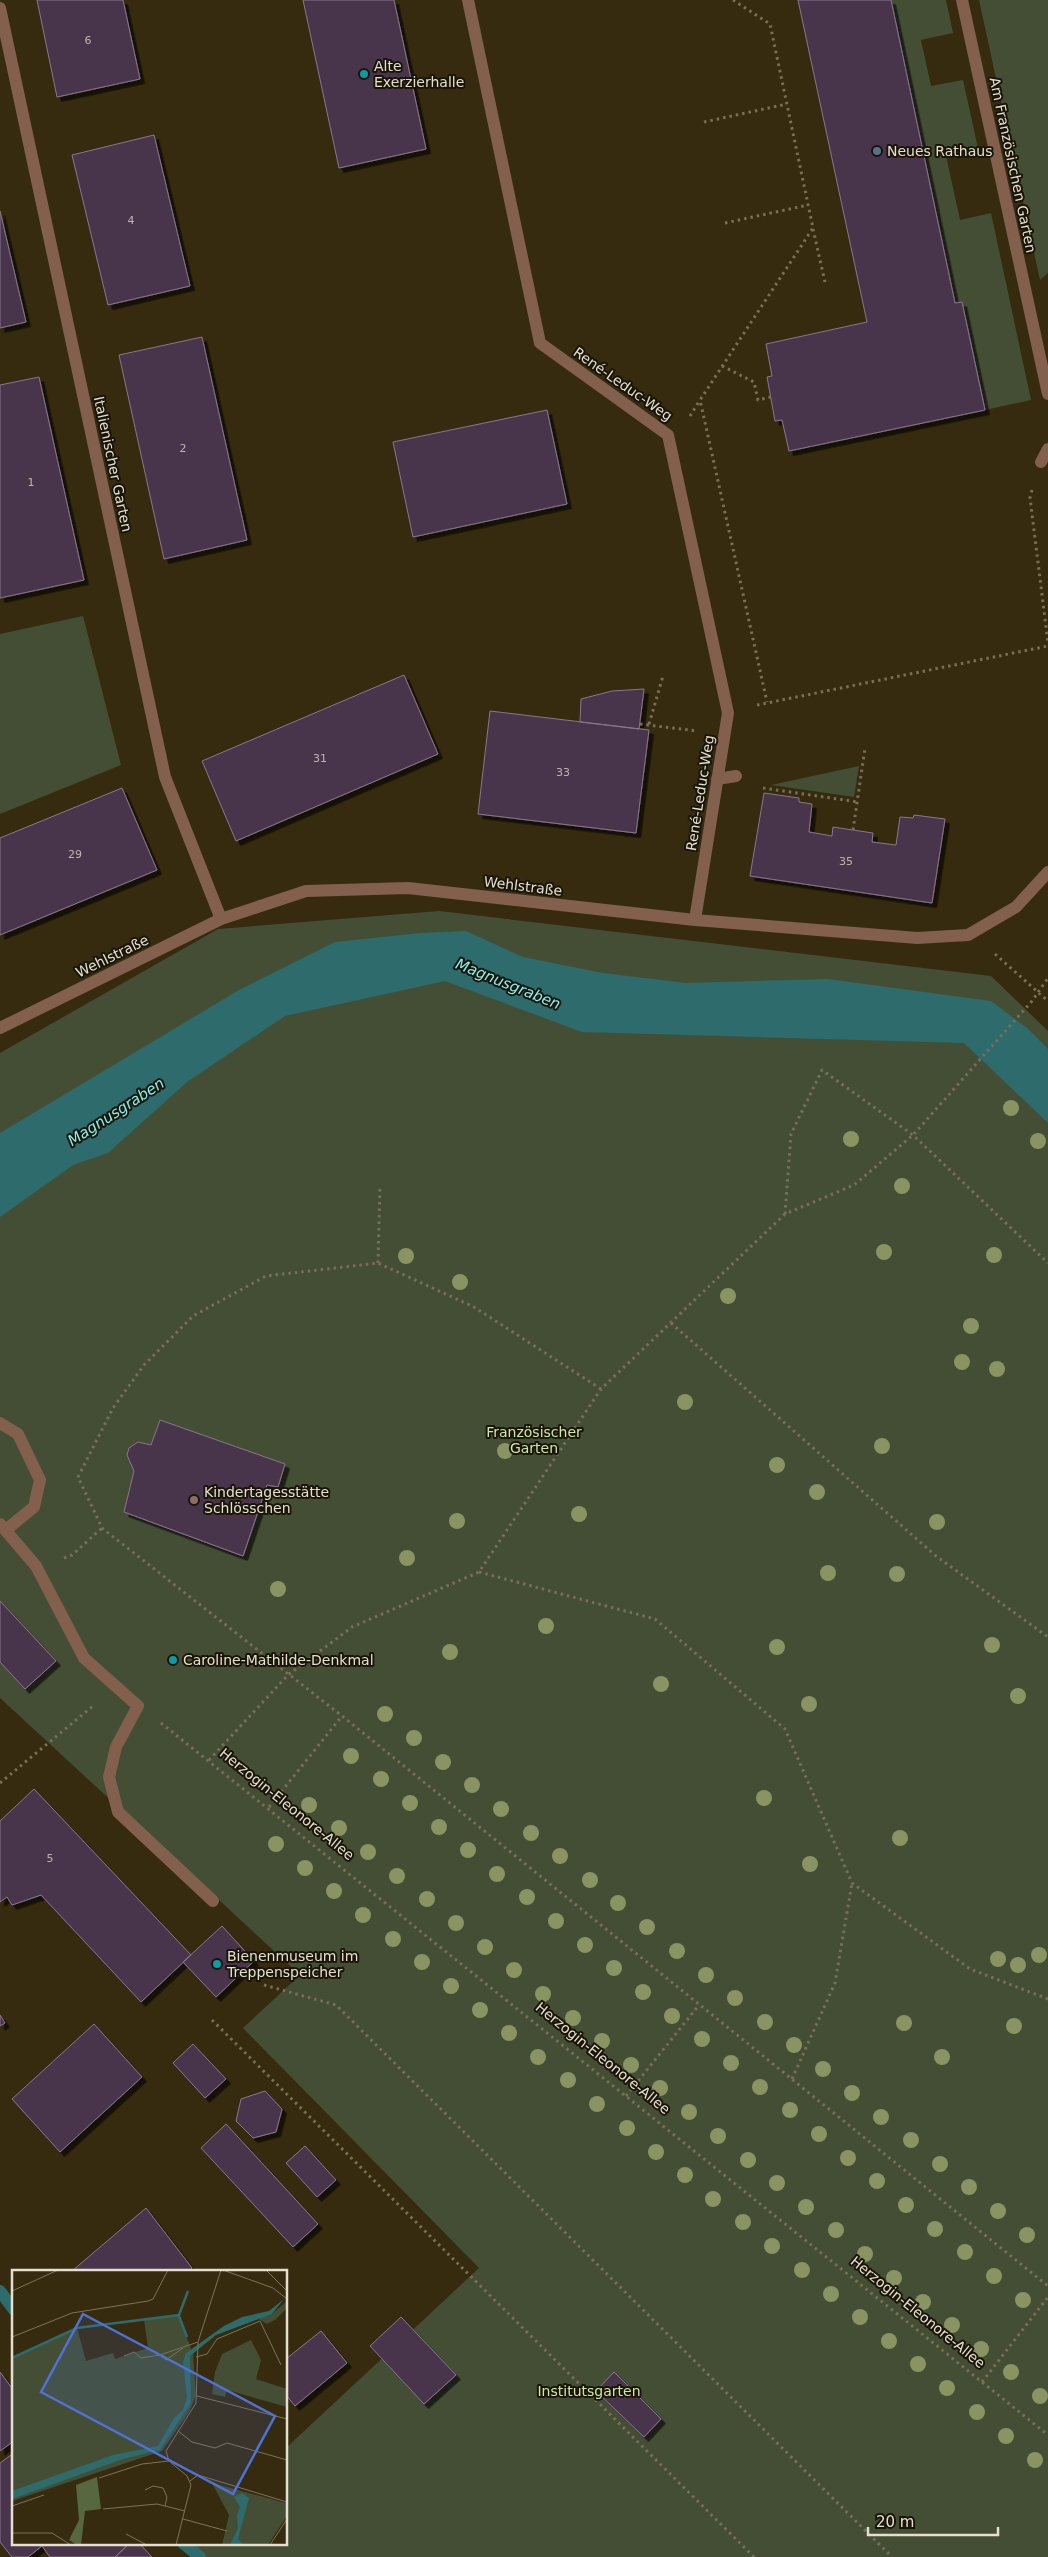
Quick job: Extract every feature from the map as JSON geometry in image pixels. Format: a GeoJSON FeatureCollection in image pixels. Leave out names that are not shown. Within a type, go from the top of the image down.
{"type":"FeatureCollection","features":[{"type":"Feature","properties":{"kind":"street","name":"René-Leduc-Weg"},"geometry":{"type":"LineString","coordinates":[[468,0],[540,344],[668,435],[728,713],[695,920]]}},
{"type":"Feature","properties":{"kind":"street","name":"Am Französischen Garten"},"geometry":{"type":"LineString","coordinates":[[962,0],[1048,394]]}},
{"type":"Feature","properties":{"kind":"street","name":"Italienischer Garten"},"geometry":{"type":"LineString","coordinates":[[0,8],[165,777],[221,919]]}},
{"type":"Feature","properties":{"kind":"street"},"geometry":{"type":"LineString","coordinates":[[1045,461],[1048,449]]}},
{"type":"Feature","properties":{"kind":"street"},"geometry":{"type":"LineString","coordinates":[[718,780],[736,776]]}},
{"type":"Feature","properties":{"kind":"street","name":"Wehlstraße"},"geometry":{"type":"LineString","coordinates":[[0,1028],[221,919],[306,891],[408,888],[695,920],[917,938],[968,935],[1016,908],[1048,872]]}},
{"type":"Feature","properties":{"kind":"street"},"geometry":{"type":"LineString","coordinates":[[0,1423],[18,1434],[40,1480],[34,1507],[4,1527],[36,1566],[84,1658],[114,1687],[138,1706],[116,1747],[109,1776],[118,1812],[214,1901]]}},
{"type":"Feature","properties":{"kind":"path"},"geometry":{"type":"LineString","coordinates":[[733,0],[770,24],[825,282]]}},
{"type":"Feature","properties":{"kind":"path"},"geometry":{"type":"LineString","coordinates":[[704,122],[787,104]]}},
{"type":"Feature","properties":{"kind":"path"},"geometry":{"type":"LineString","coordinates":[[726,223],[808,205]]}},
{"type":"Feature","properties":{"kind":"path"},"geometry":{"type":"LineString","coordinates":[[767,702],[700,400],[813,228]]}},
{"type":"Feature","properties":{"kind":"path"},"geometry":{"type":"LineString","coordinates":[[722,366],[754,382],[758,400],[771,397]]}},
{"type":"Feature","properties":{"kind":"path"},"geometry":{"type":"LineString","coordinates":[[728,713],[767,702],[1048,644],[1030,498],[1045,461]]}},
{"type":"Feature","properties":{"kind":"path"},"geometry":{"type":"LineString","coordinates":[[649,724],[663,676]]}},
{"type":"Feature","properties":{"kind":"path"},"geometry":{"type":"LineString","coordinates":[[640,724],[725,736]]}},
{"type":"Feature","properties":{"kind":"path"},"geometry":{"type":"LineString","coordinates":[[853,830],[865,748]]}},
{"type":"Feature","properties":{"kind":"path"},"geometry":{"type":"LineString","coordinates":[[718,780],[858,802]]}},
{"type":"Feature","properties":{"kind":"path"},"geometry":{"type":"LineString","coordinates":[[968,935],[1010,965],[1039,991],[1048,1002]]}},
{"type":"Feature","properties":{"kind":"path"},"geometry":{"type":"LineString","coordinates":[[209,1760],[288,1675],[352,1627],[479,1572],[601,1389],[786,1214],[854,1185],[913,1135],[1032,1001],[1048,978]]}},
{"type":"Feature","properties":{"kind":"path"},"geometry":{"type":"LineString","coordinates":[[786,1214],[791,1134],[822,1070],[913,1135],[1048,1263]]}},
{"type":"Feature","properties":{"kind":"path"},"geometry":{"type":"LineString","coordinates":[[378,1263],[380,1186]]}},
{"type":"Feature","properties":{"kind":"path"},"geometry":{"type":"LineString","coordinates":[[601,1389],[474,1307],[378,1263],[266,1276],[193,1316],[144,1365],[113,1408],[78,1477],[102,1528],[342,1716],[1048,2286]]}},
{"type":"Feature","properties":{"kind":"path"},"geometry":{"type":"LineString","coordinates":[[671,1323],[936,1556],[1048,1637]]}},
{"type":"Feature","properties":{"kind":"path"},"geometry":{"type":"LineString","coordinates":[[36,1566],[72,1555],[102,1528]]}},
{"type":"Feature","properties":{"kind":"path"},"geometry":{"type":"LineString","coordinates":[[479,1572],[655,1619],[786,1729],[852,1883],[970,1969],[1048,1999]]}},
{"type":"Feature","properties":{"kind":"path"},"geometry":{"type":"LineString","coordinates":[[0,1783],[60,1735],[114,1687]]}},
{"type":"Feature","properties":{"kind":"path","name":"Herzogin-Eleonore-Allee"},"geometry":{"type":"LineString","coordinates":[[138,1706],[269,1808],[1048,2435]]}},
{"type":"Feature","properties":{"kind":"path"},"geometry":{"type":"LineString","coordinates":[[269,1808],[342,1716]]}},
{"type":"Feature","properties":{"kind":"path"},"geometry":{"type":"LineString","coordinates":[[792,2080],[835,1983],[852,1883]]}},
{"type":"Feature","properties":{"kind":"path"},"geometry":{"type":"LineString","coordinates":[[264,1985],[336,2005],[892,2557]]}},
{"type":"Feature","properties":{"kind":"path"},"geometry":{"type":"LineString","coordinates":[[626,2096],[698,2005]]}},
{"type":"Feature","properties":{"kind":"path"},"geometry":{"type":"LineString","coordinates":[[212,2020],[754,2557]]}},
{"type":"Feature","properties":{"kind":"path"},"geometry":{"type":"LineString","coordinates":[[982,2382],[1048,2297]]}},
{"type":"Feature","properties":{"kind":"green space"},"geometry":{"type":"Polygon","coordinates":[[[891,0],[946,0],[953,33],[921,40],[931,86],[963,80],[978,148],[946,156],[960,220],[991,213],[1031,400],[985,410],[962,303],[955,303],[891,0]]]}},
{"type":"Feature","properties":{"kind":"green space"},"geometry":{"type":"Polygon","coordinates":[[[979,0],[1048,0],[1048,273],[1040,280],[979,0]]]}},
{"type":"Feature","properties":{"kind":"green space"},"geometry":{"type":"Polygon","coordinates":[[[83,616],[121,765],[0,814],[0,634],[83,616]]]}},
{"type":"Feature","properties":{"kind":"green space"},"geometry":{"type":"Polygon","coordinates":[[[859,766],[854,797],[771,785],[859,766]]]}},
{"type":"Feature","properties":{"kind":"green space","name":"Französischer Garten"},"geometry":{"type":"Polygon","coordinates":[[[439,911],[991,976],[1048,1031],[1048,2557],[203,2557],[186,2544],[288,2544],[288,2446],[479,2268],[243,2028],[300,1975],[0,1698],[0,1053],[218,929],[439,911]]]}},
{"type":"Feature","properties":{"kind":"water","name":"Magnusgraben"},"geometry":{"type":"Polygon","coordinates":[[[466,931],[523,957],[603,973],[686,983],[828,979],[991,1001],[1027,1028],[1048,1049],[1048,1123],[964,1043],[582,1032],[445,981],[285,1016],[187,1082],[108,1153],[73,1165],[0,1217],[0,1133],[239,990],[335,942],[421,933],[466,931]]]}},
{"type":"Feature","properties":{"kind":"building"},"geometry":{"type":"Polygon","coordinates":[[[37,0],[123,0],[140,79],[57,97],[37,0]]]}},
{"type":"Feature","properties":{"kind":"building","name":"Alte Exerzierhalle"},"geometry":{"type":"Polygon","coordinates":[[[303,0],[394,0],[426,149],[339,168],[303,0]]]}},
{"type":"Feature","properties":{"kind":"building","name":"Neues Rathaus"},"geometry":{"type":"Polygon","coordinates":[[[798,0],[891,0],[955,303],[962,302],[985,410],[789,451],[782,420],[775,421],[767,377],[772,376],[766,344],[867,322],[798,0]]]}},
{"type":"Feature","properties":{"kind":"building"},"geometry":{"type":"Polygon","coordinates":[[[154,135],[190,286],[108,305],[72,155],[154,135]]]}},
{"type":"Feature","properties":{"kind":"building"},"geometry":{"type":"Polygon","coordinates":[[[0,211],[26,322],[0,328],[0,211]]]}},
{"type":"Feature","properties":{"kind":"building"},"geometry":{"type":"Polygon","coordinates":[[[202,337],[247,540],[164,559],[119,355],[202,337]]]}},
{"type":"Feature","properties":{"kind":"building"},"geometry":{"type":"Polygon","coordinates":[[[39,377],[84,580],[0,598],[0,385],[39,377]]]}},
{"type":"Feature","properties":{"kind":"building"},"geometry":{"type":"Polygon","coordinates":[[[547,410],[567,504],[413,537],[393,442],[547,410]]]}},
{"type":"Feature","properties":{"kind":"building"},"geometry":{"type":"Polygon","coordinates":[[[404,675],[438,754],[236,841],[202,761],[404,675]]]}},
{"type":"Feature","properties":{"kind":"building"},"geometry":{"type":"Polygon","coordinates":[[[644,689],[639,729],[580,722],[581,699],[612,691],[644,689]]]}},
{"type":"Feature","properties":{"kind":"building"},"geometry":{"type":"Polygon","coordinates":[[[490,711],[649,730],[636,833],[478,814],[490,711]]]}},
{"type":"Feature","properties":{"kind":"building"},"geometry":{"type":"Polygon","coordinates":[[[122,788],[157,870],[0,935],[0,838],[122,788]]]}},
{"type":"Feature","properties":{"kind":"building"},"geometry":{"type":"Polygon","coordinates":[[[764,793],[799,798],[799,802],[812,804],[809,832],[832,836],[833,827],[873,833],[872,842],[896,845],[900,817],[913,818],[914,815],[945,819],[932,903],[750,876],[764,793]]]}},
{"type":"Feature","properties":{"kind":"building","name":"Kindertagesstätte Schlösschen"},"geometry":{"type":"Polygon","coordinates":[[[160,1420],[285,1464],[278,1487],[267,1485],[243,1556],[124,1512],[134,1471],[127,1455],[129,1448],[138,1442],[151,1445],[160,1420]]]}},
{"type":"Feature","properties":{"kind":"building"},"geometry":{"type":"Polygon","coordinates":[[[0,1601],[56,1661],[25,1689],[0,1662],[0,1601]]]}},
{"type":"Feature","properties":{"kind":"building"},"geometry":{"type":"Polygon","coordinates":[[[34,1789],[191,1955],[141,2002],[41,1895],[12,1905],[7,1897],[0,1902],[0,1821],[34,1789]]]}},
{"type":"Feature","properties":{"kind":"building"},"geometry":{"type":"Polygon","coordinates":[[[222,1926],[254,1961],[216,1997],[183,1962],[222,1926]]]}},
{"type":"Feature","properties":{"kind":"building"},"geometry":{"type":"Polygon","coordinates":[[[0,2015],[5,2023],[0,2026],[0,2015]]]}},
{"type":"Feature","properties":{"kind":"building"},"geometry":{"type":"Polygon","coordinates":[[[94,2024],[142,2077],[60,2152],[12,2099],[94,2024]]]}},
{"type":"Feature","properties":{"kind":"building"},"geometry":{"type":"Polygon","coordinates":[[[193,2044],[226,2079],[205,2098],[173,2063],[193,2044]]]}},
{"type":"Feature","properties":{"kind":"building"},"geometry":{"type":"Polygon","coordinates":[[[265,2091],[282,2109],[276,2132],[253,2138],[236,2121],[241,2099],[265,2091]]]}},
{"type":"Feature","properties":{"kind":"building"},"geometry":{"type":"Polygon","coordinates":[[[226,2124],[318,2224],[293,2247],[201,2148],[226,2124]]]}},
{"type":"Feature","properties":{"kind":"building"},"geometry":{"type":"Polygon","coordinates":[[[305,2146],[336,2180],[317,2197],[286,2163],[305,2146]]]}},
{"type":"Feature","properties":{"kind":"building"},"geometry":{"type":"Polygon","coordinates":[[[146,2208],[192,2268],[190,2270],[73,2270],[146,2208]]]}},
{"type":"Feature","properties":{"kind":"building"},"geometry":{"type":"Polygon","coordinates":[[[401,2317],[456,2375],[424,2404],[370,2346],[401,2317]]]}},
{"type":"Feature","properties":{"kind":"building"},"geometry":{"type":"Polygon","coordinates":[[[321,2331],[347,2363],[295,2406],[288,2397],[288,2357],[321,2331]]]}},
{"type":"Feature","properties":{"kind":"building"},"geometry":{"type":"Polygon","coordinates":[[[0,2372],[12,2388],[12,2442],[0,2451],[0,2372]]]}},
{"type":"Feature","properties":{"kind":"building"},"geometry":{"type":"Polygon","coordinates":[[[614,2372],[661,2419],[644,2437],[596,2391],[614,2372]]]}},
{"type":"Feature","properties":{"kind":"building"},"geometry":{"type":"Polygon","coordinates":[[[12,2454],[12,2544],[129,2544],[115,2557],[50,2557],[42,2546],[28,2557],[12,2557],[0,2542],[0,2463],[12,2454]]]}},
{"type":"Feature","properties":{"kind":"building"},"geometry":{"type":"Polygon","coordinates":[[[129,2544],[140,2544],[152,2557],[115,2557],[129,2544]]]}},
{"type":"Feature","properties":{"kind":"waterway"},"geometry":{"type":"LineString","coordinates":[[0,2291],[12,2307]]}},
{"type":"Feature","properties":{"kind":"waterway"},"geometry":{"type":"LineString","coordinates":[[184,2544],[200,2557]]}},
{"type":"Feature","properties":{"kind":"place","name":"Alte Exerzierhalle"},"geometry":{"type":"Point","coordinates":[364,74]}},
{"type":"Feature","properties":{"kind":"place","name":"Neues Rathaus"},"geometry":{"type":"Point","coordinates":[877,151]}},
{"type":"Feature","properties":{"kind":"place","name":"Kindertagesstätte Schlösschen"},"geometry":{"type":"Point","coordinates":[194,1500]}},
{"type":"Feature","properties":{"kind":"place","name":"Caroline-Mathilde-Denkmal"},"geometry":{"type":"Point","coordinates":[173,1660]}},
{"type":"Feature","properties":{"kind":"place","name":"Bienenmuseum im Treppenspeicher"},"geometry":{"type":"Point","coordinates":[217,1964]}},
{"type":"Feature","properties":{"kind":"park label","name":"Institutsgarten"},"geometry":{"type":"Point","coordinates":[589,2391]}}]}
